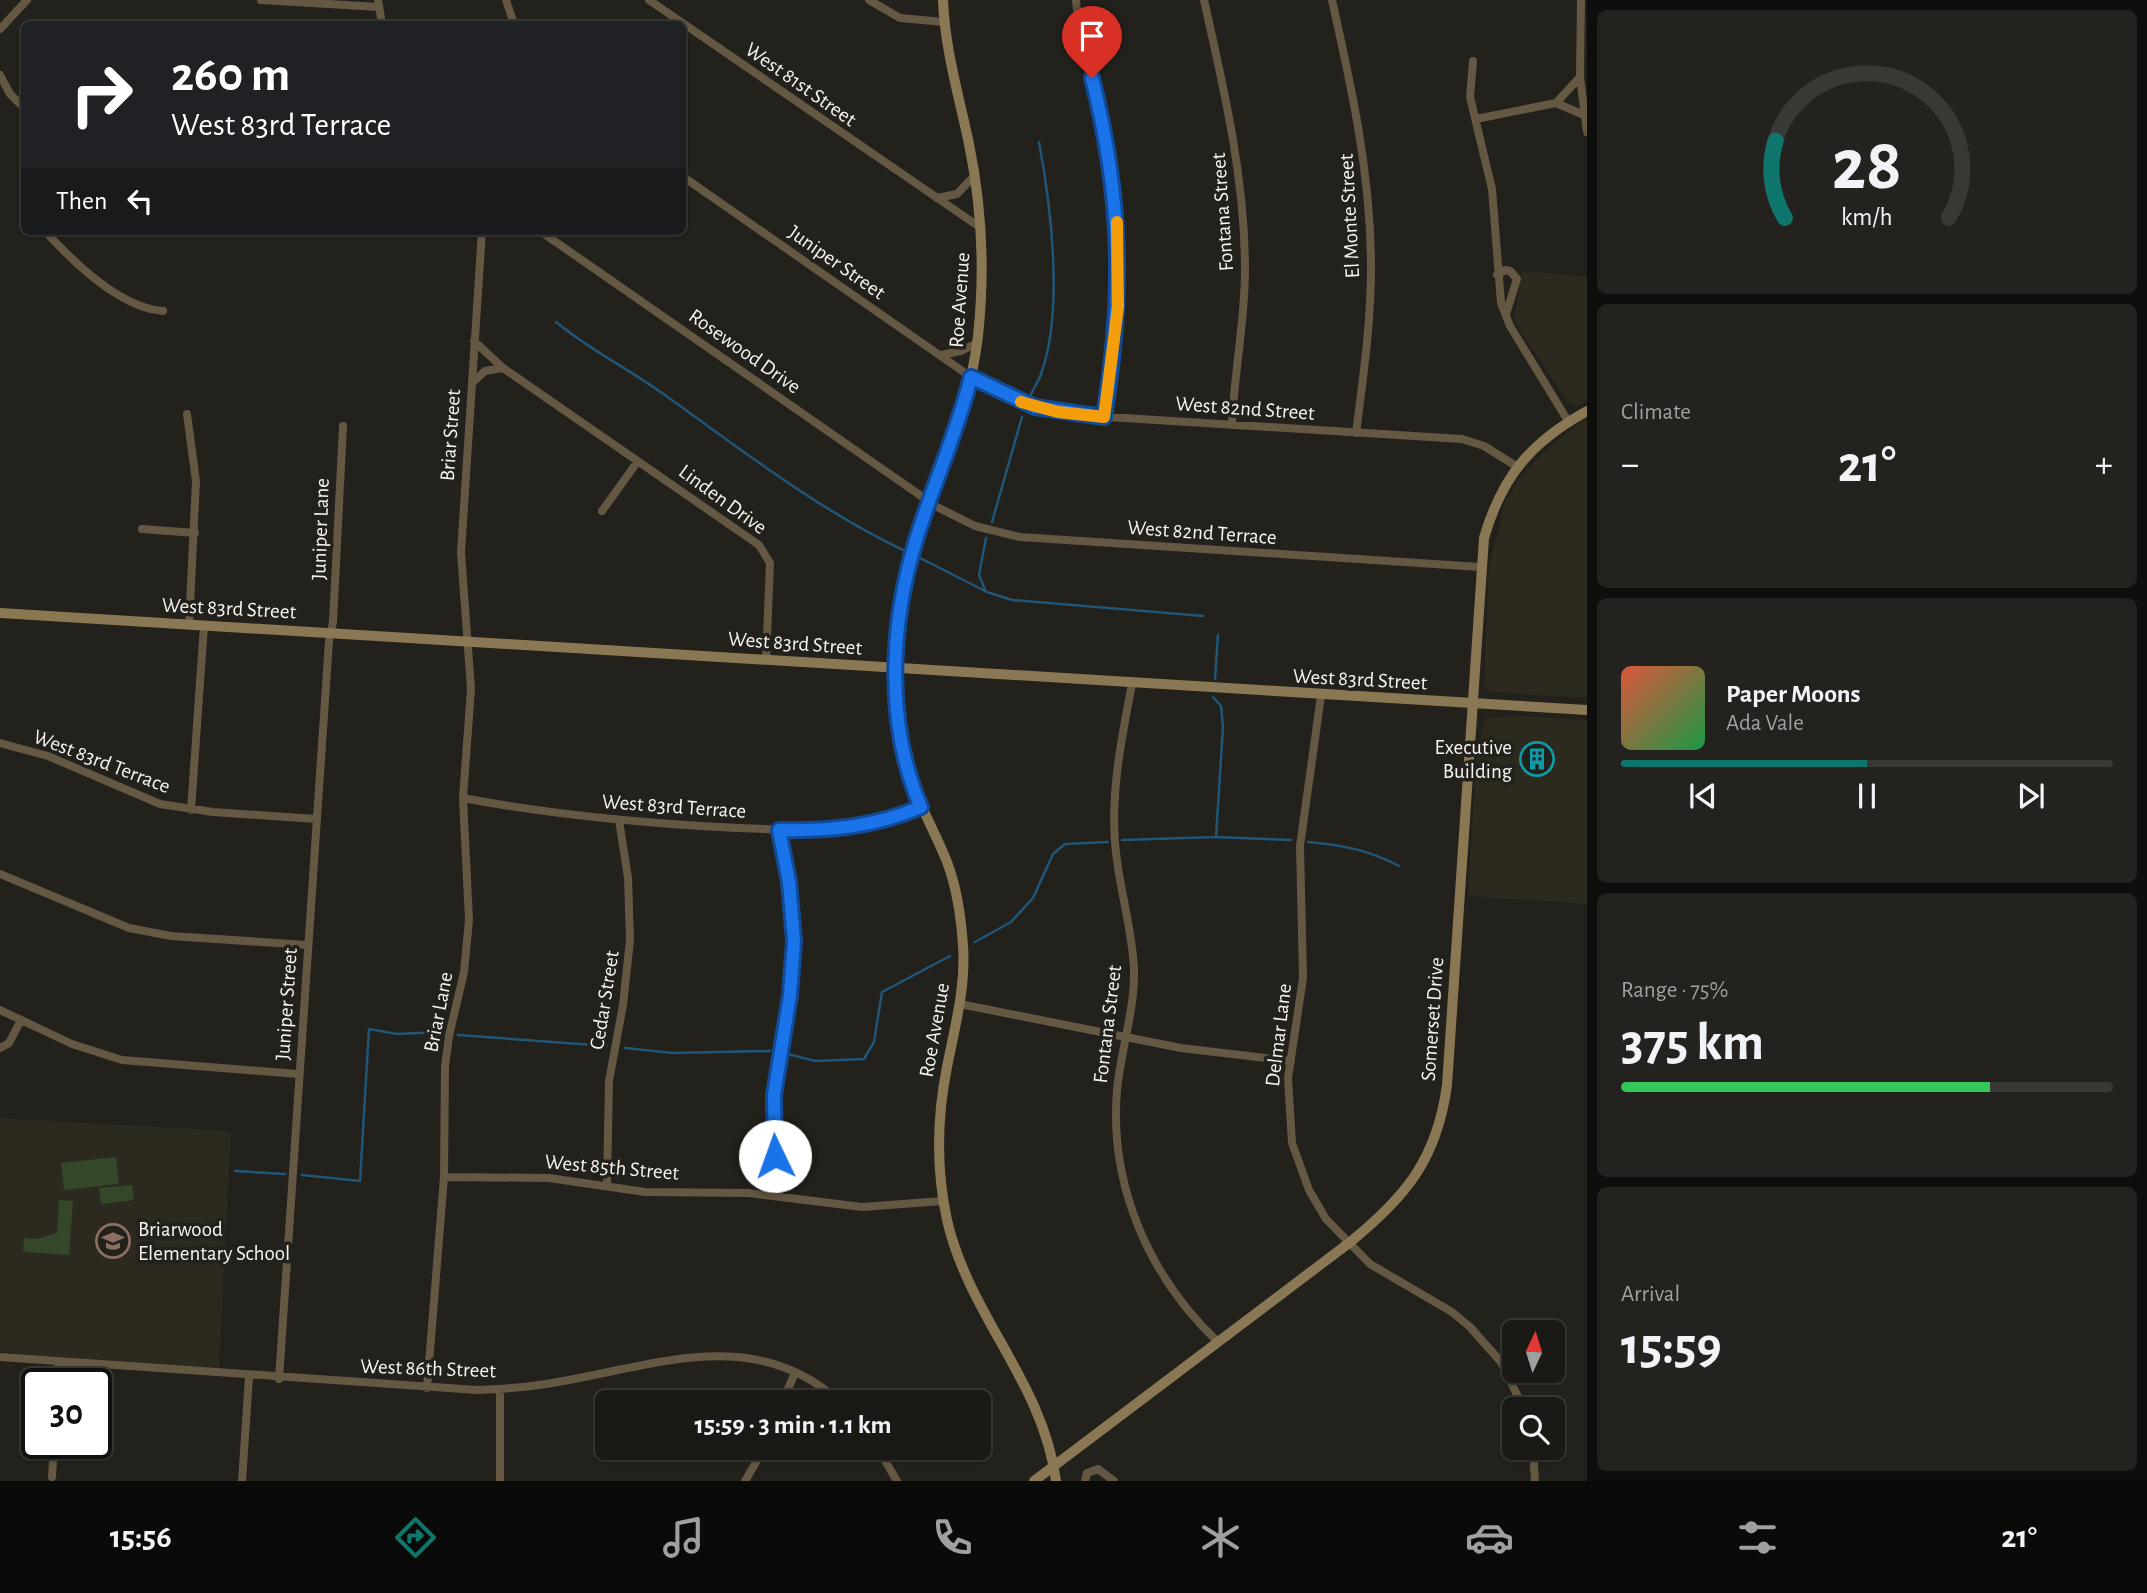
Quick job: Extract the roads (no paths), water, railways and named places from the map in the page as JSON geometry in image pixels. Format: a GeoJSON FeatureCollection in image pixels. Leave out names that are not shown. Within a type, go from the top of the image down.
{"type":"FeatureCollection","features":[{"type":"Feature","properties":{"kind":"street"},"geometry":{"type":"LineString","coordinates":[[1,31],[27,0]]}},
{"type":"Feature","properties":{"kind":"street"},"geometry":{"type":"LineString","coordinates":[[261,0],[379,4]]}},
{"type":"Feature","properties":{"kind":"street"},"geometry":{"type":"LineString","coordinates":[[506,0],[513,21]]}},
{"type":"Feature","properties":{"kind":"street","name":"West 81st Street"},"geometry":{"type":"LineString","coordinates":[[649,0],[679,21]]}},
{"type":"Feature","properties":{"kind":"street"},"geometry":{"type":"LineString","coordinates":[[869,0],[907,20],[944,22]]}},
{"type":"Feature","properties":{"kind":"street","name":"Roe Avenue"},"geometry":{"type":"LineString","coordinates":[[943,0],[944,22],[975,175],[983,279],[971,377],[954,437],[929,501],[908,570],[897,670],[900,745],[921,807],[948,865],[959,912],[963,947],[960,1003],[940,1110],[939,1151],[943,1200],[964,1272],[984,1315],[1030,1391],[1045,1427],[1056,1481]]}},
{"type":"Feature","properties":{"kind":"street"},"geometry":{"type":"LineString","coordinates":[[1076,0],[1108,145],[1117,222],[1118,307],[1104,417]]}},
{"type":"Feature","properties":{"kind":"street","name":"Fontana Street"},"geometry":{"type":"LineString","coordinates":[[1204,0],[1235,145],[1244,236],[1243,315],[1232,425]]}},
{"type":"Feature","properties":{"kind":"street","name":"El Monte Street"},"geometry":{"type":"LineString","coordinates":[[1332,0],[1357,114],[1370,231],[1370,308],[1356,433]]}},
{"type":"Feature","properties":{"kind":"street"},"geometry":{"type":"LineString","coordinates":[[1581,0],[1580,77],[1587,132]]}},
{"type":"Feature","properties":{"kind":"street","name":"West 81st Street"},"geometry":{"type":"LineString","coordinates":[[686,26],[981,228]]}},
{"type":"Feature","properties":{"kind":"street"},"geometry":{"type":"LineString","coordinates":[[1473,61],[1469,82],[1492,189],[1497,275],[1506,314],[1568,421]]}},
{"type":"Feature","properties":{"kind":"street"},"geometry":{"type":"LineString","coordinates":[[0,75],[10,94],[21,105]]}},
{"type":"Feature","properties":{"kind":"street"},"geometry":{"type":"LineString","coordinates":[[1556,103],[1580,77]]}},
{"type":"Feature","properties":{"kind":"street"},"geometry":{"type":"LineString","coordinates":[[1476,120],[1556,103],[1584,115]]}},
{"type":"Feature","properties":{"kind":"street"},"geometry":{"type":"LineString","coordinates":[[934,197],[953,197],[967,187],[975,175]]}},
{"type":"Feature","properties":{"kind":"street","name":"Juniper Street"},"geometry":{"type":"LineString","coordinates":[[686,179],[971,377]]}},
{"type":"Feature","properties":{"kind":"street"},"geometry":{"type":"LineString","coordinates":[[50,235],[121,298],[144,308],[163,311]]}},
{"type":"Feature","properties":{"kind":"street","name":"Briar Street"},"geometry":{"type":"LineString","coordinates":[[466,642],[461,552],[482,235]]}},
{"type":"Feature","properties":{"kind":"street","name":"Rosewood Drive"},"geometry":{"type":"LineString","coordinates":[[546,235],[929,501]]}},
{"type":"Feature","properties":{"kind":"street"},"geometry":{"type":"LineString","coordinates":[[1497,275],[1505,270],[1510,271],[1517,279],[1506,314]]}},
{"type":"Feature","properties":{"kind":"street","name":"Linden Drive"},"geometry":{"type":"LineString","coordinates":[[474,341],[503,368],[749,537],[766,554],[771,582],[765,660]]}},
{"type":"Feature","properties":{"kind":"street"},"geometry":{"type":"LineString","coordinates":[[940,355],[961,351],[977,343]]}},
{"type":"Feature","properties":{"kind":"street"},"geometry":{"type":"LineString","coordinates":[[471,385],[485,371],[503,368]]}},
{"type":"Feature","properties":{"kind":"street","name":"West 82nd Street"},"geometry":{"type":"LineString","coordinates":[[971,377],[1035,407],[1104,417],[1469,441],[1516,466]]}},
{"type":"Feature","properties":{"kind":"street","name":"Somerset Drive"},"geometry":{"type":"LineString","coordinates":[[1034,1481],[1378,1219],[1410,1185],[1432,1149],[1444,1109],[1480,567],[1490,519],[1516,466],[1528,452],[1568,421],[1587,411]]}},
{"type":"Feature","properties":{"kind":"street"},"geometry":{"type":"LineString","coordinates":[[187,414],[196,481],[189,625]]}},
{"type":"Feature","properties":{"kind":"street","name":"Juniper Lane"},"geometry":{"type":"LineString","coordinates":[[331,633],[339,533],[343,426]]}},
{"type":"Feature","properties":{"kind":"street"},"geometry":{"type":"LineString","coordinates":[[602,512],[638,461]]}},
{"type":"Feature","properties":{"kind":"street","name":"West 82nd Terrace"},"geometry":{"type":"LineString","coordinates":[[929,501],[975,526],[1020,537],[1480,567]]}},
{"type":"Feature","properties":{"kind":"street"},"geometry":{"type":"LineString","coordinates":[[142,529],[195,533]]}},
{"type":"Feature","properties":{"kind":"street","name":"West 83rd Street"},"geometry":{"type":"LineString","coordinates":[[0,612],[897,670],[1587,710]]}},
{"type":"Feature","properties":{"kind":"street"},"geometry":{"type":"LineString","coordinates":[[191,810],[204,626]]}},
{"type":"Feature","properties":{"kind":"street","name":"Juniper Street"},"geometry":{"type":"LineString","coordinates":[[279,1378],[307,945],[331,633]]}},
{"type":"Feature","properties":{"kind":"street","name":"Briar Lane"},"geometry":{"type":"LineString","coordinates":[[427,1388],[444,1177],[447,1054],[464,972],[469,920],[463,798],[470,719],[466,642]]}},
{"type":"Feature","properties":{"kind":"street","name":"Fontana Street"},"geometry":{"type":"LineString","coordinates":[[1132,684],[1120,751],[1115,805],[1117,863],[1133,964],[1133,993],[1116,1111],[1116,1136],[1126,1193],[1143,1241],[1159,1269],[1195,1318],[1218,1342]]}},
{"type":"Feature","properties":{"kind":"street","name":"Delmar Lane"},"geometry":{"type":"LineString","coordinates":[[1321,696],[1301,835],[1303,978],[1291,1061],[1288,1115],[1299,1167],[1326,1219],[1370,1264],[1390,1279],[1436,1302],[1470,1327],[1501,1362],[1518,1397]]}},
{"type":"Feature","properties":{"kind":"street","name":"West 83rd Terrace"},"geometry":{"type":"LineString","coordinates":[[0,743],[60,760],[139,797],[191,810],[316,819]]}},
{"type":"Feature","properties":{"kind":"street","name":"West 83rd Terrace"},"geometry":{"type":"LineString","coordinates":[[463,798],[619,820],[779,830],[853,828],[897,817],[921,807]]}},
{"type":"Feature","properties":{"kind":"street","name":"Cedar Street"},"geometry":{"type":"LineString","coordinates":[[607,1186],[609,1081],[623,1004],[630,940],[628,878],[619,820]]}},
{"type":"Feature","properties":{"kind":"street"},"geometry":{"type":"LineString","coordinates":[[779,830],[789,882],[794,941],[790,995],[774,1095],[779,1195]]}},
{"type":"Feature","properties":{"kind":"street"},"geometry":{"type":"LineString","coordinates":[[0,874],[129,928],[171,936],[307,945]]}},
{"type":"Feature","properties":{"kind":"street"},"geometry":{"type":"LineString","coordinates":[[960,1003],[1203,1051],[1291,1061]]}},
{"type":"Feature","properties":{"kind":"street"},"geometry":{"type":"LineString","coordinates":[[0,1010],[72,1044],[122,1060],[298,1074]]}},
{"type":"Feature","properties":{"kind":"street"},"geometry":{"type":"LineString","coordinates":[[0,1048],[9,1043],[21,1020]]}},
{"type":"Feature","properties":{"kind":"street","name":"West 85th Street"},"geometry":{"type":"LineString","coordinates":[[444,1177],[534,1177],[645,1192],[779,1195],[862,1207],[943,1200]]}},
{"type":"Feature","properties":{"kind":"street","name":"West 86th Street"},"geometry":{"type":"LineString","coordinates":[[0,1357],[248,1377],[427,1388],[500,1389],[537,1386],[669,1359],[705,1355],[762,1361],[795,1373],[821,1390]]}},
{"type":"Feature","properties":{"kind":"street"},"geometry":{"type":"LineString","coordinates":[[58,1361],[58,1368]]}},
{"type":"Feature","properties":{"kind":"street"},"geometry":{"type":"LineString","coordinates":[[787,1390],[795,1373]]}},
{"type":"Feature","properties":{"kind":"street"},"geometry":{"type":"LineString","coordinates":[[242,1481],[248,1377]]}},
{"type":"Feature","properties":{"kind":"street"},"geometry":{"type":"LineString","coordinates":[[500,1389],[500,1481]]}},
{"type":"Feature","properties":{"kind":"street"},"geometry":{"type":"LineString","coordinates":[[52,1477],[53,1459]]}},
{"type":"Feature","properties":{"kind":"street"},"geometry":{"type":"LineString","coordinates":[[745,1481],[757,1460]]}},
{"type":"Feature","properties":{"kind":"street"},"geometry":{"type":"LineString","coordinates":[[885,1460],[897,1481]]}},
{"type":"Feature","properties":{"kind":"street"},"geometry":{"type":"LineString","coordinates":[[1534,1460],[1535,1481]]}},
{"type":"Feature","properties":{"kind":"street"},"geometry":{"type":"LineString","coordinates":[[1085,1481],[1087,1473],[1098,1469],[1114,1481]]}},
{"type":"Feature","properties":{"kind":"waterway"},"geometry":{"type":"LineString","coordinates":[[1029,399],[1041,374],[1048,349],[1054,290],[1048,197],[1039,142]]}},
{"type":"Feature","properties":{"kind":"waterway"},"geometry":{"type":"LineString","coordinates":[[556,322],[809,497],[903,550]]}},
{"type":"Feature","properties":{"kind":"waterway"},"geometry":{"type":"LineString","coordinates":[[992,522],[1022,417]]}},
{"type":"Feature","properties":{"kind":"waterway"},"geometry":{"type":"LineString","coordinates":[[986,538],[979,575],[986,592]]}},
{"type":"Feature","properties":{"kind":"waterway"},"geometry":{"type":"LineString","coordinates":[[920,558],[987,592],[1012,600],[1203,616]]}},
{"type":"Feature","properties":{"kind":"waterway"},"geometry":{"type":"LineString","coordinates":[[1215,679],[1218,635]]}},
{"type":"Feature","properties":{"kind":"waterway"},"geometry":{"type":"LineString","coordinates":[[1213,697],[1221,706],[1223,727],[1216,837],[1291,840]]}},
{"type":"Feature","properties":{"kind":"waterway"},"geometry":{"type":"LineString","coordinates":[[1122,840],[1216,837]]}},
{"type":"Feature","properties":{"kind":"waterway"},"geometry":{"type":"LineString","coordinates":[[975,942],[1011,922],[1033,898],[1053,854],[1065,844],[1108,842]]}},
{"type":"Feature","properties":{"kind":"waterway"},"geometry":{"type":"LineString","coordinates":[[1308,842],[1355,849],[1399,866]]}},
{"type":"Feature","properties":{"kind":"waterway"},"geometry":{"type":"LineString","coordinates":[[784,1053],[815,1061],[864,1059],[874,1042],[882,992],[950,956]]}},
{"type":"Feature","properties":{"kind":"waterway"},"geometry":{"type":"LineString","coordinates":[[302,1175],[360,1181],[369,1029],[397,1034],[441,1032]]}},
{"type":"Feature","properties":{"kind":"waterway"},"geometry":{"type":"LineString","coordinates":[[458,1035],[607,1046]]}},
{"type":"Feature","properties":{"kind":"waterway"},"geometry":{"type":"LineString","coordinates":[[625,1048],[673,1053],[770,1051]]}},
{"type":"Feature","properties":{"kind":"waterway"},"geometry":{"type":"LineString","coordinates":[[235,1171],[285,1174]]}},
{"type":"Feature","properties":{"kind":"place","name":"Executive Building"},"geometry":{"type":"Point","coordinates":[1537,759]}},
{"type":"Feature","properties":{"kind":"place","name":"Briarwood Elementary School"},"geometry":{"type":"Point","coordinates":[113,1241]}}]}
